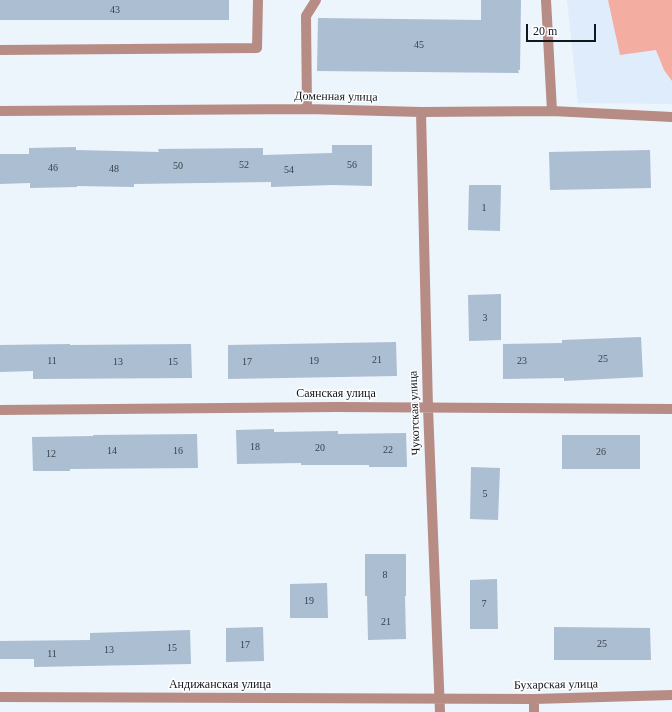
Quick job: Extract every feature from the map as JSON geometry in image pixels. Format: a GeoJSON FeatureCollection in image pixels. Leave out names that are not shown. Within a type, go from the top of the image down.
{"type":"FeatureCollection","features":[{"type":"Feature","properties":{"kind":"street"},"geometry":{"type":"LineString","coordinates":[[0,50],[258,48],[258,0]]}},
{"type":"Feature","properties":{"kind":"street"},"geometry":{"type":"LineString","coordinates":[[307,110],[306,16],[316,0]]}},
{"type":"Feature","properties":{"kind":"street"},"geometry":{"type":"LineString","coordinates":[[546,0],[552,111]]}},
{"type":"Feature","properties":{"kind":"street","name":"Доменная улица"},"geometry":{"type":"LineString","coordinates":[[0,112],[307,110],[421,112],[552,111],[672,117]]}},
{"type":"Feature","properties":{"kind":"street","name":"Чукотская улица"},"geometry":{"type":"LineString","coordinates":[[421,112],[428,408],[440,712]]}},
{"type":"Feature","properties":{"kind":"street","name":"Саянская улица"},"geometry":{"type":"LineString","coordinates":[[0,410],[337,407],[672,409]]}},
{"type":"Feature","properties":{"kind":"street","name":"Бухарская улица"},"geometry":{"type":"LineString","coordinates":[[440,698],[534,699],[672,695]]}},
{"type":"Feature","properties":{"kind":"street","name":"Андижанская улица"},"geometry":{"type":"LineString","coordinates":[[0,697],[440,698]]}},
{"type":"Feature","properties":{"kind":"street"},"geometry":{"type":"LineString","coordinates":[[534,699],[534,712]]}},
{"type":"Feature","properties":{"kind":"shaded area"},"geometry":{"type":"Polygon","coordinates":[[[567,0],[672,0],[672,104],[578,103],[567,0]]]}},
{"type":"Feature","properties":{"kind":"shaded area"},"geometry":{"type":"Polygon","coordinates":[[[608,0],[672,0],[672,81],[664,70],[656,50],[620,55],[608,0]]]}},
{"type":"Feature","properties":{"kind":"building"},"geometry":{"type":"Polygon","coordinates":[[[0,0],[229,0],[229,20],[0,20],[0,0]]]}},
{"type":"Feature","properties":{"kind":"building"},"geometry":{"type":"Polygon","coordinates":[[[481,0],[521,0],[519,73],[317,71],[318,18],[481,20],[481,0]]]}},
{"type":"Feature","properties":{"kind":"building"},"geometry":{"type":"Polygon","coordinates":[[[332,145],[372,145],[372,186],[332,185],[271,187],[271,182],[134,184],[134,187],[77,186],[30,188],[30,183],[0,184],[0,154],[29,154],[29,148],[76,147],[76,150],[159,152],[158,149],[263,148],[263,155],[332,153],[332,145]]]}},
{"type":"Feature","properties":{"kind":"building"},"geometry":{"type":"Polygon","coordinates":[[[650,150],[651,188],[550,190],[549,152],[650,150]]]}},
{"type":"Feature","properties":{"kind":"building"},"geometry":{"type":"Polygon","coordinates":[[[469,185],[501,185],[500,231],[468,230],[469,185]]]}},
{"type":"Feature","properties":{"kind":"building"},"geometry":{"type":"Polygon","coordinates":[[[501,294],[501,340],[469,341],[468,295],[501,294]]]}},
{"type":"Feature","properties":{"kind":"building"},"geometry":{"type":"Polygon","coordinates":[[[641,337],[643,377],[564,381],[564,378],[503,379],[503,344],[562,343],[562,340],[641,337]]]}},
{"type":"Feature","properties":{"kind":"building"},"geometry":{"type":"Polygon","coordinates":[[[396,342],[397,376],[228,379],[228,345],[396,342]]]}},
{"type":"Feature","properties":{"kind":"building"},"geometry":{"type":"Polygon","coordinates":[[[191,344],[192,378],[33,379],[33,371],[0,372],[0,345],[191,344]]]}},
{"type":"Feature","properties":{"kind":"building"},"geometry":{"type":"Polygon","coordinates":[[[274,429],[274,432],[338,431],[338,434],[406,433],[407,467],[369,467],[369,465],[301,465],[301,463],[237,464],[236,430],[274,429]]]}},
{"type":"Feature","properties":{"kind":"building"},"geometry":{"type":"Polygon","coordinates":[[[197,434],[198,468],[70,469],[70,471],[33,471],[32,437],[197,434]]]}},
{"type":"Feature","properties":{"kind":"building"},"geometry":{"type":"Polygon","coordinates":[[[562,435],[640,435],[640,469],[562,469],[562,435]]]}},
{"type":"Feature","properties":{"kind":"building"},"geometry":{"type":"Polygon","coordinates":[[[471,467],[500,468],[498,520],[470,519],[471,467]]]}},
{"type":"Feature","properties":{"kind":"building"},"geometry":{"type":"Polygon","coordinates":[[[365,554],[406,554],[406,639],[368,640],[367,596],[365,596],[365,554]]]}},
{"type":"Feature","properties":{"kind":"building"},"geometry":{"type":"Polygon","coordinates":[[[497,579],[498,629],[470,629],[470,580],[497,579]]]}},
{"type":"Feature","properties":{"kind":"building"},"geometry":{"type":"Polygon","coordinates":[[[327,583],[328,618],[290,618],[290,584],[327,583]]]}},
{"type":"Feature","properties":{"kind":"building"},"geometry":{"type":"Polygon","coordinates":[[[263,627],[264,661],[226,662],[226,628],[263,627]]]}},
{"type":"Feature","properties":{"kind":"building"},"geometry":{"type":"Polygon","coordinates":[[[554,627],[650,628],[651,660],[554,660],[554,627]]]}},
{"type":"Feature","properties":{"kind":"building"},"geometry":{"type":"Polygon","coordinates":[[[190,630],[191,664],[34,667],[34,659],[0,659],[0,641],[90,640],[90,633],[190,630]]]}}]}
